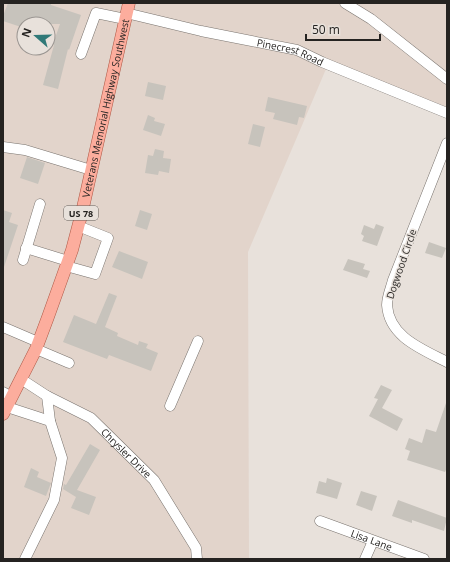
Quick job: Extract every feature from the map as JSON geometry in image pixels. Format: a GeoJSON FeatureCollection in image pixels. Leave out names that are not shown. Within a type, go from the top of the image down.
{"type":"FeatureCollection","features":[{"type":"Feature","properties":{"kind":"main road","name":"Veterans Memorial Highway Southwest"},"geometry":{"type":"LineString","coordinates":[[6,402],[21,379],[37,346],[67,263],[78,226],[127,12]]}},
{"type":"Feature","properties":{"kind":"street"},"geometry":{"type":"LineString","coordinates":[[345,3],[371,20],[447,79]]}},
{"type":"Feature","properties":{"kind":"street","name":"Pinecrest Road"},"geometry":{"type":"LineString","coordinates":[[81,54],[96,13],[127,12],[201,31],[297,50],[322,62],[447,113]]}},
{"type":"Feature","properties":{"kind":"street","name":"Dogwood Circle"},"geometry":{"type":"LineString","coordinates":[[447,142],[393,280],[387,304],[390,322],[400,335],[418,348],[447,362]]}},
{"type":"Feature","properties":{"kind":"street"},"geometry":{"type":"LineString","coordinates":[[3,147],[25,150],[91,170]]}},
{"type":"Feature","properties":{"kind":"street"},"geometry":{"type":"LineString","coordinates":[[23,260],[40,204]]}},
{"type":"Feature","properties":{"kind":"street"},"geometry":{"type":"LineString","coordinates":[[26,248],[95,274],[108,238],[78,226]]}},
{"type":"Feature","properties":{"kind":"street"},"geometry":{"type":"LineString","coordinates":[[3,327],[69,363]]}},
{"type":"Feature","properties":{"kind":"street"},"geometry":{"type":"LineString","coordinates":[[170,406],[198,341]]}},
{"type":"Feature","properties":{"kind":"street","name":"Chrysler Drive"},"geometry":{"type":"LineString","coordinates":[[21,379],[47,396],[90,418],[154,480],[196,548],[197,559]]}},
{"type":"Feature","properties":{"kind":"street"},"geometry":{"type":"LineString","coordinates":[[25,559],[54,500],[62,458],[50,421],[47,396]]}},
{"type":"Feature","properties":{"kind":"street"},"geometry":{"type":"LineString","coordinates":[[6,402],[50,421]]}},
{"type":"Feature","properties":{"kind":"street","name":"Lisa Lane"},"geometry":{"type":"LineString","coordinates":[[320,521],[424,559]]}},
{"type":"Feature","properties":{"kind":"street"},"geometry":{"type":"LineString","coordinates":[[365,559],[373,541]]}},
{"type":"Feature","properties":{"kind":"shaded area"},"geometry":{"type":"Polygon","coordinates":[[[3,3],[447,3],[447,107],[329,62],[248,252],[249,559],[3,559],[3,3]]]}},
{"type":"Feature","properties":{"kind":"building"},"geometry":{"type":"Polygon","coordinates":[[[8,3],[51,3],[51,5],[81,15],[69,50],[68,49],[58,89],[43,85],[51,56],[56,56],[56,35],[60,24],[56,24],[56,16],[16,16],[16,25],[3,21],[3,16],[8,3]]]}},
{"type":"Feature","properties":{"kind":"building"},"geometry":{"type":"Polygon","coordinates":[[[148,82],[166,86],[163,100],[145,96],[148,82]]]}},
{"type":"Feature","properties":{"kind":"building"},"geometry":{"type":"Polygon","coordinates":[[[268,97],[307,106],[304,118],[299,117],[297,125],[273,119],[275,113],[265,111],[268,97]]]}},
{"type":"Feature","properties":{"kind":"building"},"geometry":{"type":"Polygon","coordinates":[[[148,115],[155,118],[154,121],[165,124],[161,136],[143,130],[148,115]]]}},
{"type":"Feature","properties":{"kind":"building"},"geometry":{"type":"Polygon","coordinates":[[[253,124],[265,127],[260,147],[248,144],[253,124]]]}},
{"type":"Feature","properties":{"kind":"building"},"geometry":{"type":"Polygon","coordinates":[[[155,149],[164,151],[163,158],[171,159],[169,173],[159,171],[158,175],[145,173],[148,155],[153,156],[155,149]]]}},
{"type":"Feature","properties":{"kind":"building"},"geometry":{"type":"Polygon","coordinates":[[[27,157],[45,163],[38,184],[20,178],[27,157]]]}},
{"type":"Feature","properties":{"kind":"building"},"geometry":{"type":"Polygon","coordinates":[[[3,210],[12,213],[9,222],[18,225],[4,267],[3,266],[3,210]]]}},
{"type":"Feature","properties":{"kind":"building"},"geometry":{"type":"Polygon","coordinates":[[[140,210],[152,214],[147,230],[135,226],[140,210]]]}},
{"type":"Feature","properties":{"kind":"building"},"geometry":{"type":"Polygon","coordinates":[[[376,224],[384,227],[377,246],[362,241],[364,236],[361,234],[364,225],[374,229],[376,224]]]}},
{"type":"Feature","properties":{"kind":"building"},"geometry":{"type":"Polygon","coordinates":[[[429,242],[446,248],[442,258],[425,253],[429,242]]]}},
{"type":"Feature","properties":{"kind":"building"},"geometry":{"type":"Polygon","coordinates":[[[119,251],[148,262],[142,279],[112,267],[119,251]]]}},
{"type":"Feature","properties":{"kind":"building"},"geometry":{"type":"Polygon","coordinates":[[[348,259],[365,264],[363,269],[370,271],[367,278],[343,270],[348,259]]]}},
{"type":"Feature","properties":{"kind":"building"},"geometry":{"type":"Polygon","coordinates":[[[109,293],[117,296],[105,327],[118,333],[117,336],[138,345],[139,341],[148,344],[146,348],[158,353],[151,371],[109,355],[107,359],[63,342],[74,315],[96,324],[109,293]]]}},
{"type":"Feature","properties":{"kind":"building"},"geometry":{"type":"Polygon","coordinates":[[[381,385],[392,390],[382,408],[403,419],[397,431],[369,416],[378,399],[374,398],[381,385]]]}},
{"type":"Feature","properties":{"kind":"building"},"geometry":{"type":"Polygon","coordinates":[[[446,403],[447,468],[445,472],[407,460],[410,451],[405,449],[409,438],[422,443],[426,429],[436,432],[446,403]]]}},
{"type":"Feature","properties":{"kind":"building"},"geometry":{"type":"Polygon","coordinates":[[[90,444],[100,450],[77,490],[96,497],[89,515],[71,508],[76,497],[63,489],[64,484],[66,485],[90,444]]]}},
{"type":"Feature","properties":{"kind":"building"},"geometry":{"type":"Polygon","coordinates":[[[31,468],[39,472],[37,477],[51,483],[46,496],[24,487],[31,468]]]}},
{"type":"Feature","properties":{"kind":"building"},"geometry":{"type":"Polygon","coordinates":[[[327,478],[342,483],[337,499],[316,493],[319,481],[326,483],[327,478]]]}},
{"type":"Feature","properties":{"kind":"building"},"geometry":{"type":"Polygon","coordinates":[[[361,491],[377,496],[372,511],[356,505],[361,491]]]}},
{"type":"Feature","properties":{"kind":"building"},"geometry":{"type":"Polygon","coordinates":[[[398,500],[447,518],[444,531],[412,520],[412,523],[392,516],[398,500]]]}}]}
